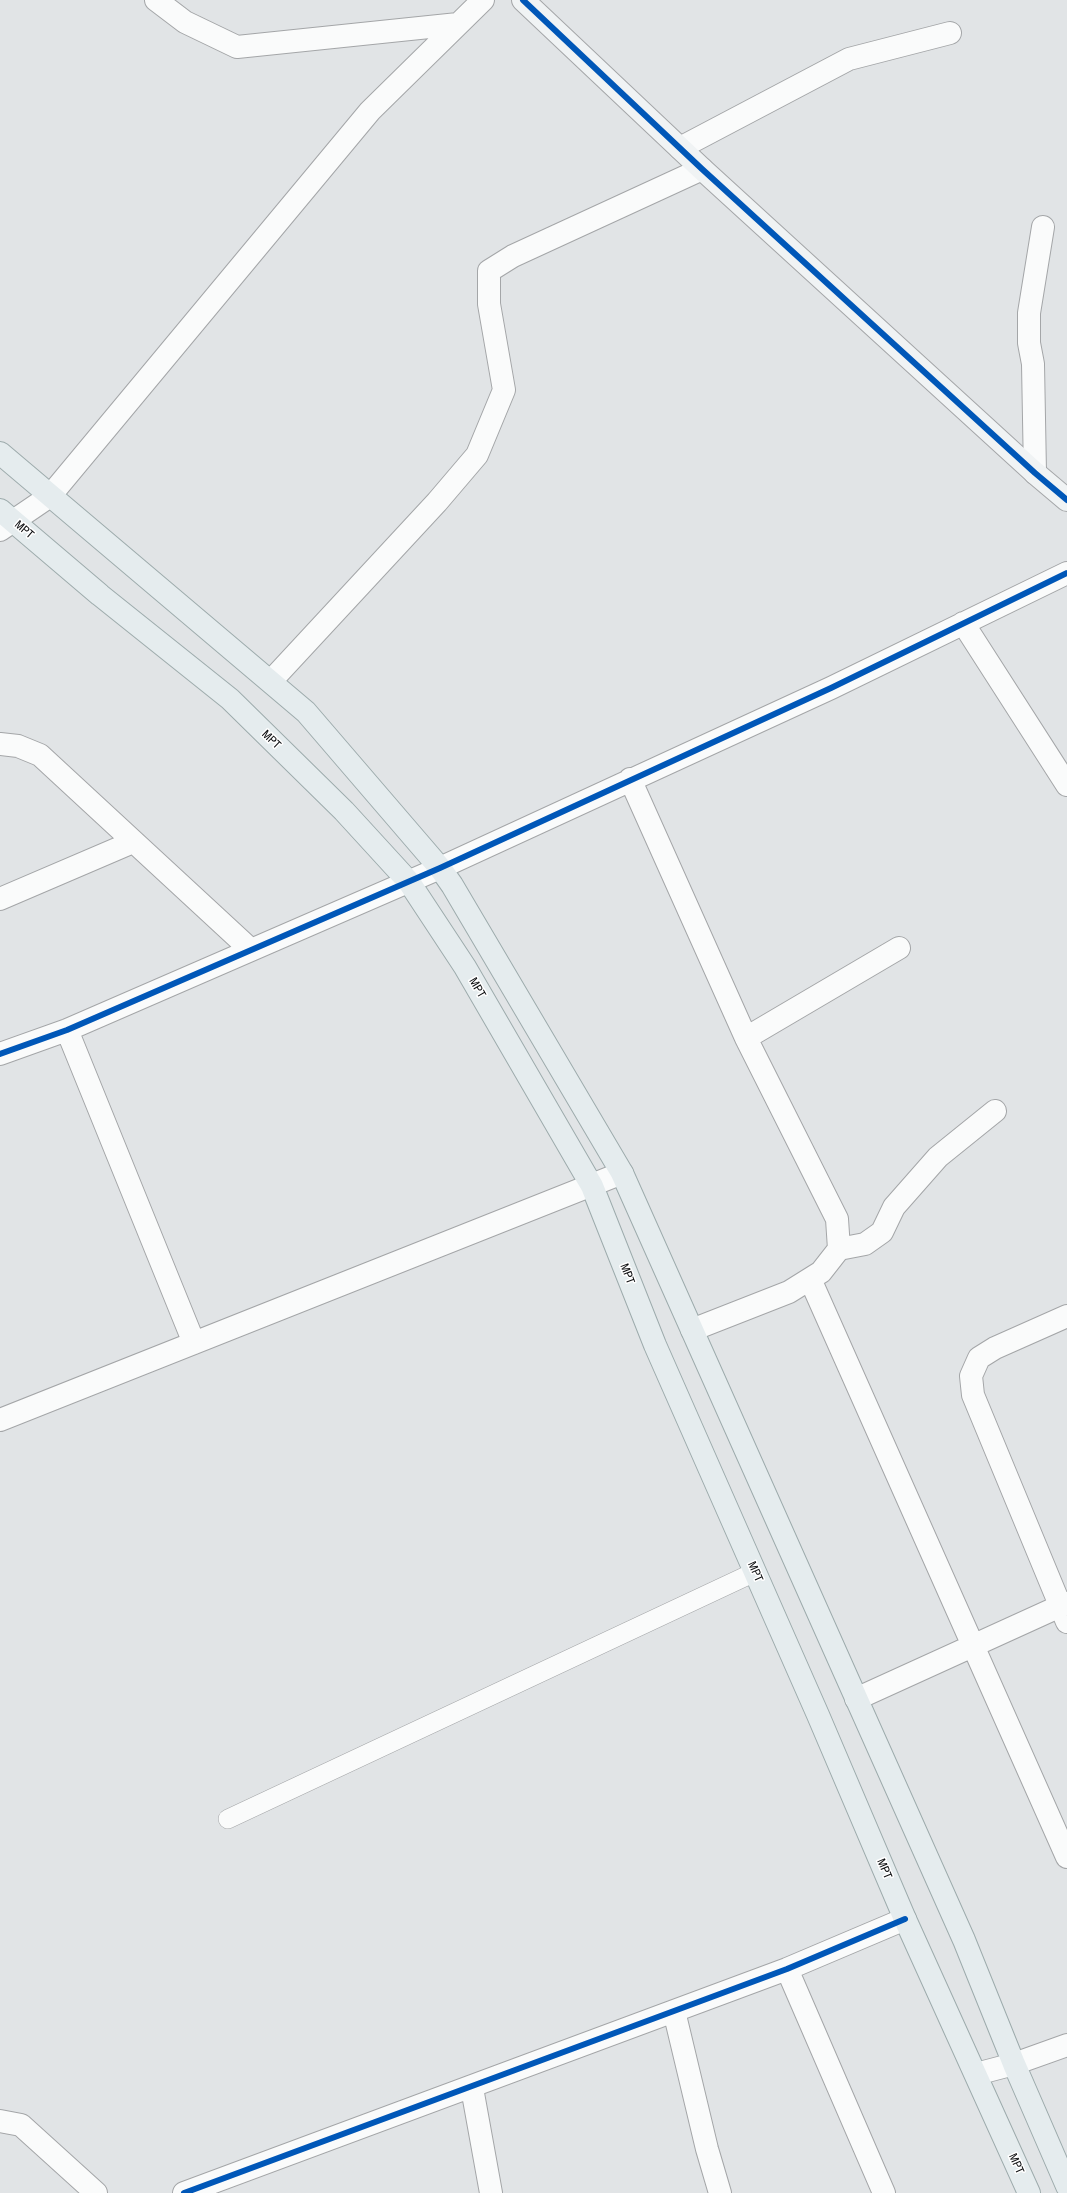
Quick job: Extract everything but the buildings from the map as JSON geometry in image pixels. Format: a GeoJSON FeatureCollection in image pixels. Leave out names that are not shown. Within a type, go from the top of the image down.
{"type":"FeatureCollection","features":[{"type":"Feature","properties":{"kind":"main road"},"geometry":{"type":"LineString","coordinates":[[0,453],[306,712],[440,868],[622,1173],[964,1940],[1014,2064],[1067,2186]]}},
{"type":"Feature","properties":{"kind":"main road","name":"MPT"},"geometry":{"type":"LineString","coordinates":[[5,520],[230,699],[344,812],[409,882],[465,967],[592,1186],[655,1346],[755,1572],[905,1919],[1029,2193]]}},
{"type":"Feature","properties":{"kind":"street"},"geometry":{"type":"LineString","coordinates":[[156,0],[185,22],[237,47],[458,24]]}},
{"type":"Feature","properties":{"kind":"street"},"geometry":{"type":"LineString","coordinates":[[5,520],[50,496],[370,111],[483,0]]}},
{"type":"Feature","properties":{"kind":"street"},"geometry":{"type":"LineString","coordinates":[[523,0],[702,169],[1034,473],[1067,499]]}},
{"type":"Feature","properties":{"kind":"street"},"geometry":{"type":"LineString","coordinates":[[680,148],[849,59],[950,33]]}},
{"type":"Feature","properties":{"kind":"street"},"geometry":{"type":"LineString","coordinates":[[271,682],[437,502],[477,455],[504,390],[489,304],[489,271],[513,256],[702,169]]}},
{"type":"Feature","properties":{"kind":"street"},"geometry":{"type":"LineString","coordinates":[[1034,473],[1033,364],[1029,343],[1029,313],[1043,227]]}},
{"type":"Feature","properties":{"kind":"street"},"geometry":{"type":"LineString","coordinates":[[0,1054],[67,1030],[409,882],[630,779],[831,688],[1067,573]]}},
{"type":"Feature","properties":{"kind":"street"},"geometry":{"type":"LineString","coordinates":[[963,623],[1067,785]]}},
{"type":"Feature","properties":{"kind":"street"},"geometry":{"type":"LineString","coordinates":[[0,744],[18,746],[40,755],[251,950]]}},
{"type":"Feature","properties":{"kind":"street"},"geometry":{"type":"LineString","coordinates":[[630,779],[746,1038],[837,1219],[839,1249]]}},
{"type":"Feature","properties":{"kind":"street"},"geometry":{"type":"LineString","coordinates":[[0,899],[133,842]]}},
{"type":"Feature","properties":{"kind":"street"},"geometry":{"type":"LineString","coordinates":[[746,1038],[899,948]]}},
{"type":"Feature","properties":{"kind":"street"},"geometry":{"type":"LineString","coordinates":[[67,1030],[194,1343]]}},
{"type":"Feature","properties":{"kind":"street"},"geometry":{"type":"LineString","coordinates":[[692,1330],[789,1292],[821,1272],[839,1249],[865,1244],[882,1232],[894,1207],[932,1163],[996,1112]]}},
{"type":"Feature","properties":{"kind":"street"},"geometry":{"type":"LineString","coordinates":[[0,1420],[622,1173]]}},
{"type":"Feature","properties":{"kind":"street"},"geometry":{"type":"LineString","coordinates":[[810,1279],[1067,1857]]}},
{"type":"Feature","properties":{"kind":"street"},"geometry":{"type":"LineString","coordinates":[[856,1699],[973,1647],[1065,1611],[973,1395],[971,1376],[979,1358],[995,1348],[1067,1316]]}},
{"type":"Feature","properties":{"kind":"street"},"geometry":{"type":"LineString","coordinates":[[184,2193],[472,2088],[788,1969],[905,1919]]}},
{"type":"Feature","properties":{"kind":"street"},"geometry":{"type":"LineString","coordinates":[[788,1969],[884,2193]]}},
{"type":"Feature","properties":{"kind":"street"},"geometry":{"type":"LineString","coordinates":[[674,2012],[707,2149],[720,2193]]}},
{"type":"Feature","properties":{"kind":"street"},"geometry":{"type":"LineString","coordinates":[[976,2074],[1014,2064],[1067,2045]]}},
{"type":"Feature","properties":{"kind":"street"},"geometry":{"type":"LineString","coordinates":[[472,2088],[492,2193]]}},
{"type":"Feature","properties":{"kind":"street"},"geometry":{"type":"LineString","coordinates":[[0,2121],[21,2125],[96,2193]]}},
{"type":"Feature","properties":{"kind":"lane"},"geometry":{"type":"LineString","coordinates":[[228,1819],[755,1572]]}},
{"type":"Feature","properties":{"kind":"cycle path"},"geometry":{"type":"LineString","coordinates":[[523,0],[702,169],[1035,473],[1067,500]]}},
{"type":"Feature","properties":{"kind":"cycle path"},"geometry":{"type":"LineString","coordinates":[[0,1054],[67,1030],[440,868],[831,688],[1067,573]]}},
{"type":"Feature","properties":{"kind":"cycle path"},"geometry":{"type":"LineString","coordinates":[[184,2193],[787,1969],[905,1919]]}}]}
